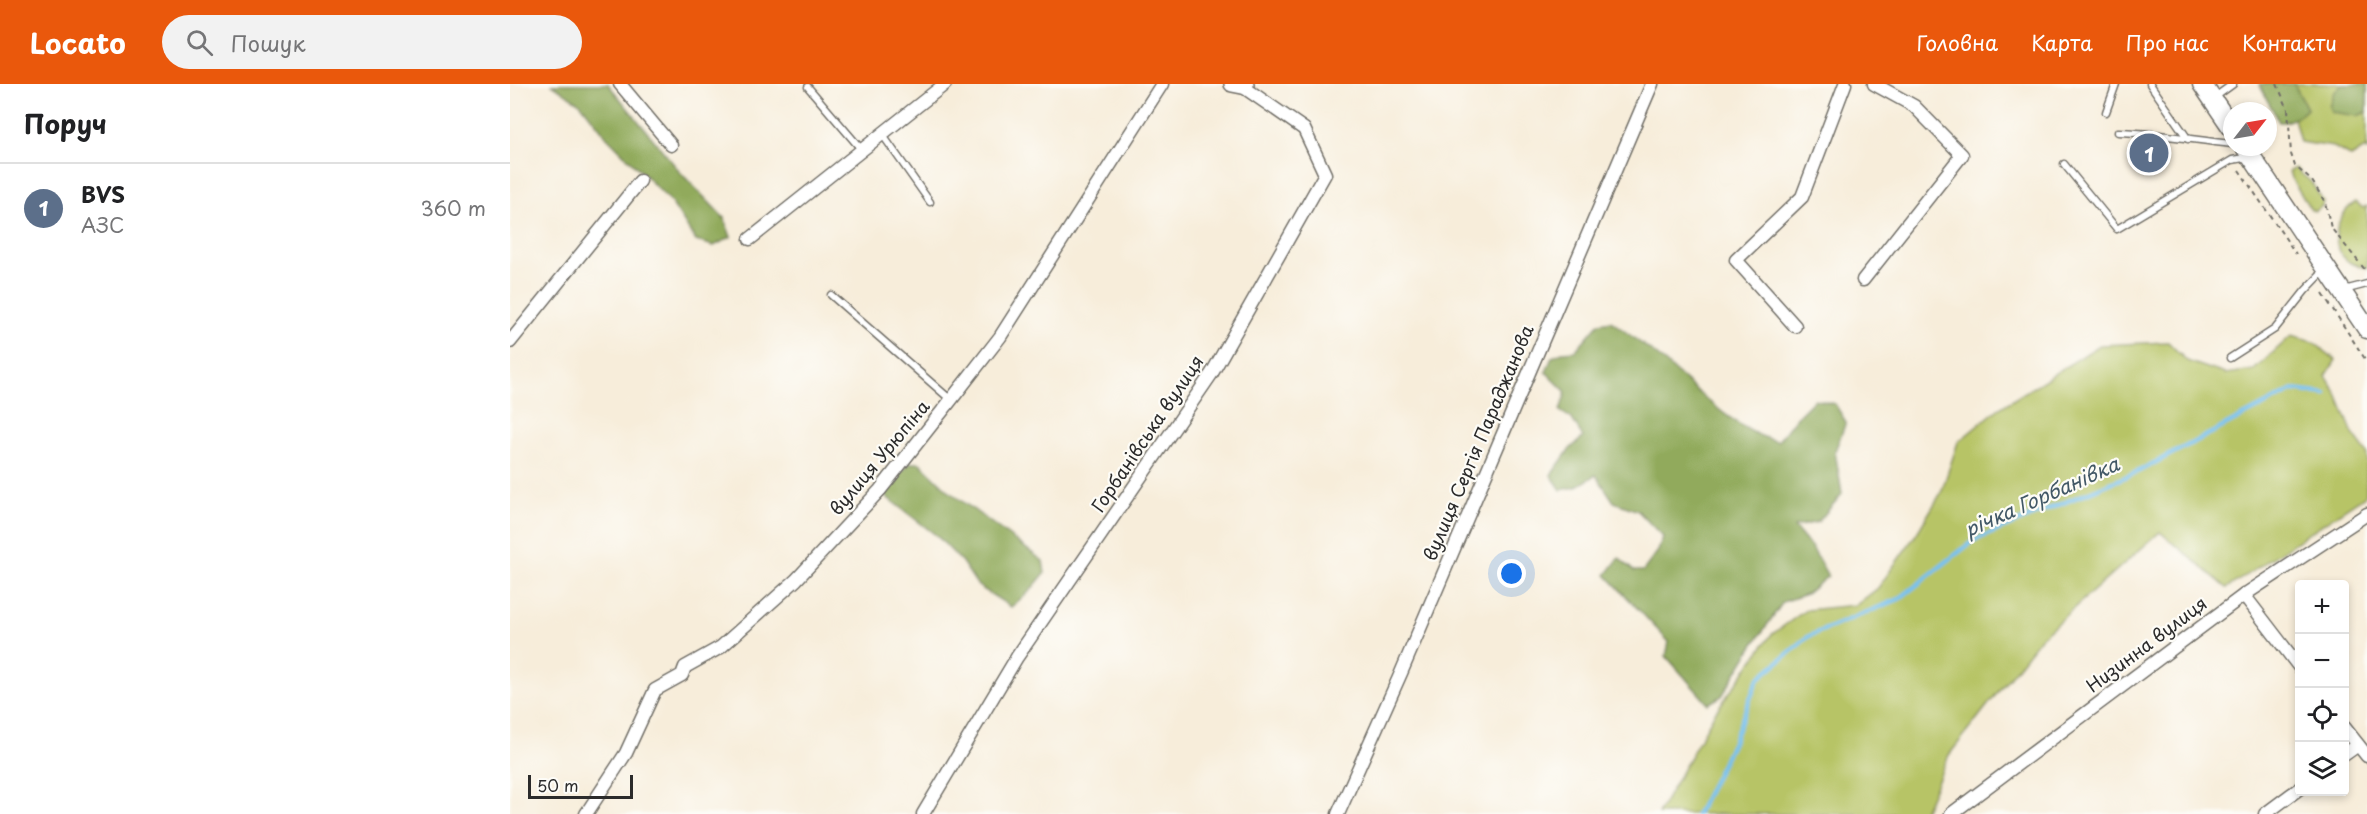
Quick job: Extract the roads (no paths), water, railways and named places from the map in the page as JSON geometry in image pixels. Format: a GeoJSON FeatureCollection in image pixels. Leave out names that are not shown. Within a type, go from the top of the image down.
{"type":"FeatureCollection","features":[{"type":"Feature","properties":{"kind":"main road"},"geometry":{"type":"LineString","coordinates":[[2207,91],[2223,115]]}},
{"type":"Feature","properties":{"kind":"main road"},"geometry":{"type":"LineString","coordinates":[[2244,156],[2320,275],[2342,291],[2367,329]]}},
{"type":"Feature","properties":{"kind":"street"},"geometry":{"type":"LineString","coordinates":[[620,84],[671,145]]}},
{"type":"Feature","properties":{"kind":"street"},"geometry":{"type":"LineString","coordinates":[[750,239],[945,84]]}},
{"type":"Feature","properties":{"kind":"street","name":"вулиця Урюпіна"},"geometry":{"type":"LineString","coordinates":[[586,814],[626,753],[655,690],[682,675],[686,667],[721,647],[796,580],[879,490],[951,400],[999,337],[1162,84]]}},
{"type":"Feature","properties":{"kind":"street","name":"вулиця Сергія Параджанова"},"geometry":{"type":"LineString","coordinates":[[1338,814],[1401,673],[1652,84]]}},
{"type":"Feature","properties":{"kind":"street"},"geometry":{"type":"LineString","coordinates":[[1795,326],[1736,260],[1802,197],[1845,84]]}},
{"type":"Feature","properties":{"kind":"street"},"geometry":{"type":"LineString","coordinates":[[1863,280],[1962,155],[1914,106],[1874,84]]}},
{"type":"Feature","properties":{"kind":"street","name":"Горбанівська вулиця"},"geometry":{"type":"LineString","coordinates":[[923,814],[1017,657],[1212,373],[1325,174],[1304,129],[1240,85]]}},
{"type":"Feature","properties":{"kind":"street"},"geometry":{"type":"LineString","coordinates":[[510,342],[640,181]]}},
{"type":"Feature","properties":{"kind":"street","name":"Низинна вулиця"},"geometry":{"type":"LineString","coordinates":[[1952,813],[2244,595],[2367,514]]}},
{"type":"Feature","properties":{"kind":"street"},"geometry":{"type":"LineString","coordinates":[[2244,595],[2295,661]]}},
{"type":"Feature","properties":{"kind":"street"},"geometry":{"type":"LineString","coordinates":[[2349,733],[2367,756]]}},
{"type":"Feature","properties":{"kind":"street"},"geometry":{"type":"LineString","coordinates":[[2349,751],[2358,745]]}},
{"type":"Feature","properties":{"kind":"street"},"geometry":{"type":"LineString","coordinates":[[2265,814],[2295,792]]}},
{"type":"Feature","properties":{"kind":"lane"},"geometry":{"type":"LineString","coordinates":[[2106,112],[2116,84]]}},
{"type":"Feature","properties":{"kind":"lane"},"geometry":{"type":"LineString","coordinates":[[2150,84],[2188,139]]}},
{"type":"Feature","properties":{"kind":"lane"},"geometry":{"type":"LineString","coordinates":[[2207,91],[2233,84]]}},
{"type":"Feature","properties":{"kind":"lane"},"geometry":{"type":"LineString","coordinates":[[808,87],[861,149]]}},
{"type":"Feature","properties":{"kind":"lane"},"geometry":{"type":"LineString","coordinates":[[2118,132],[2159,133],[2223,143]]}},
{"type":"Feature","properties":{"kind":"lane"},"geometry":{"type":"LineString","coordinates":[[881,133],[930,202]]}},
{"type":"Feature","properties":{"kind":"lane"},"geometry":{"type":"LineString","coordinates":[[2064,164],[2117,229],[2240,156]]}},
{"type":"Feature","properties":{"kind":"lane"},"geometry":{"type":"LineString","coordinates":[[2230,358],[2275,329],[2320,275]]}},
{"type":"Feature","properties":{"kind":"lane"},"geometry":{"type":"LineString","coordinates":[[2342,291],[2367,284]]}},
{"type":"Feature","properties":{"kind":"lane"},"geometry":{"type":"LineString","coordinates":[[831,296],[951,400]]}},
{"type":"Feature","properties":{"kind":"waterway","name":"річка Горбанівка"},"geometry":{"type":"LineString","coordinates":[[1697,814],[1732,744],[1758,679],[1809,636],[1899,599],[1973,541],[2139,471],[2293,390],[2326,394]]}},
{"type":"Feature","properties":{"kind":"place","name":"BVS"},"geometry":{"type":"Point","coordinates":[2149,153]}}]}
